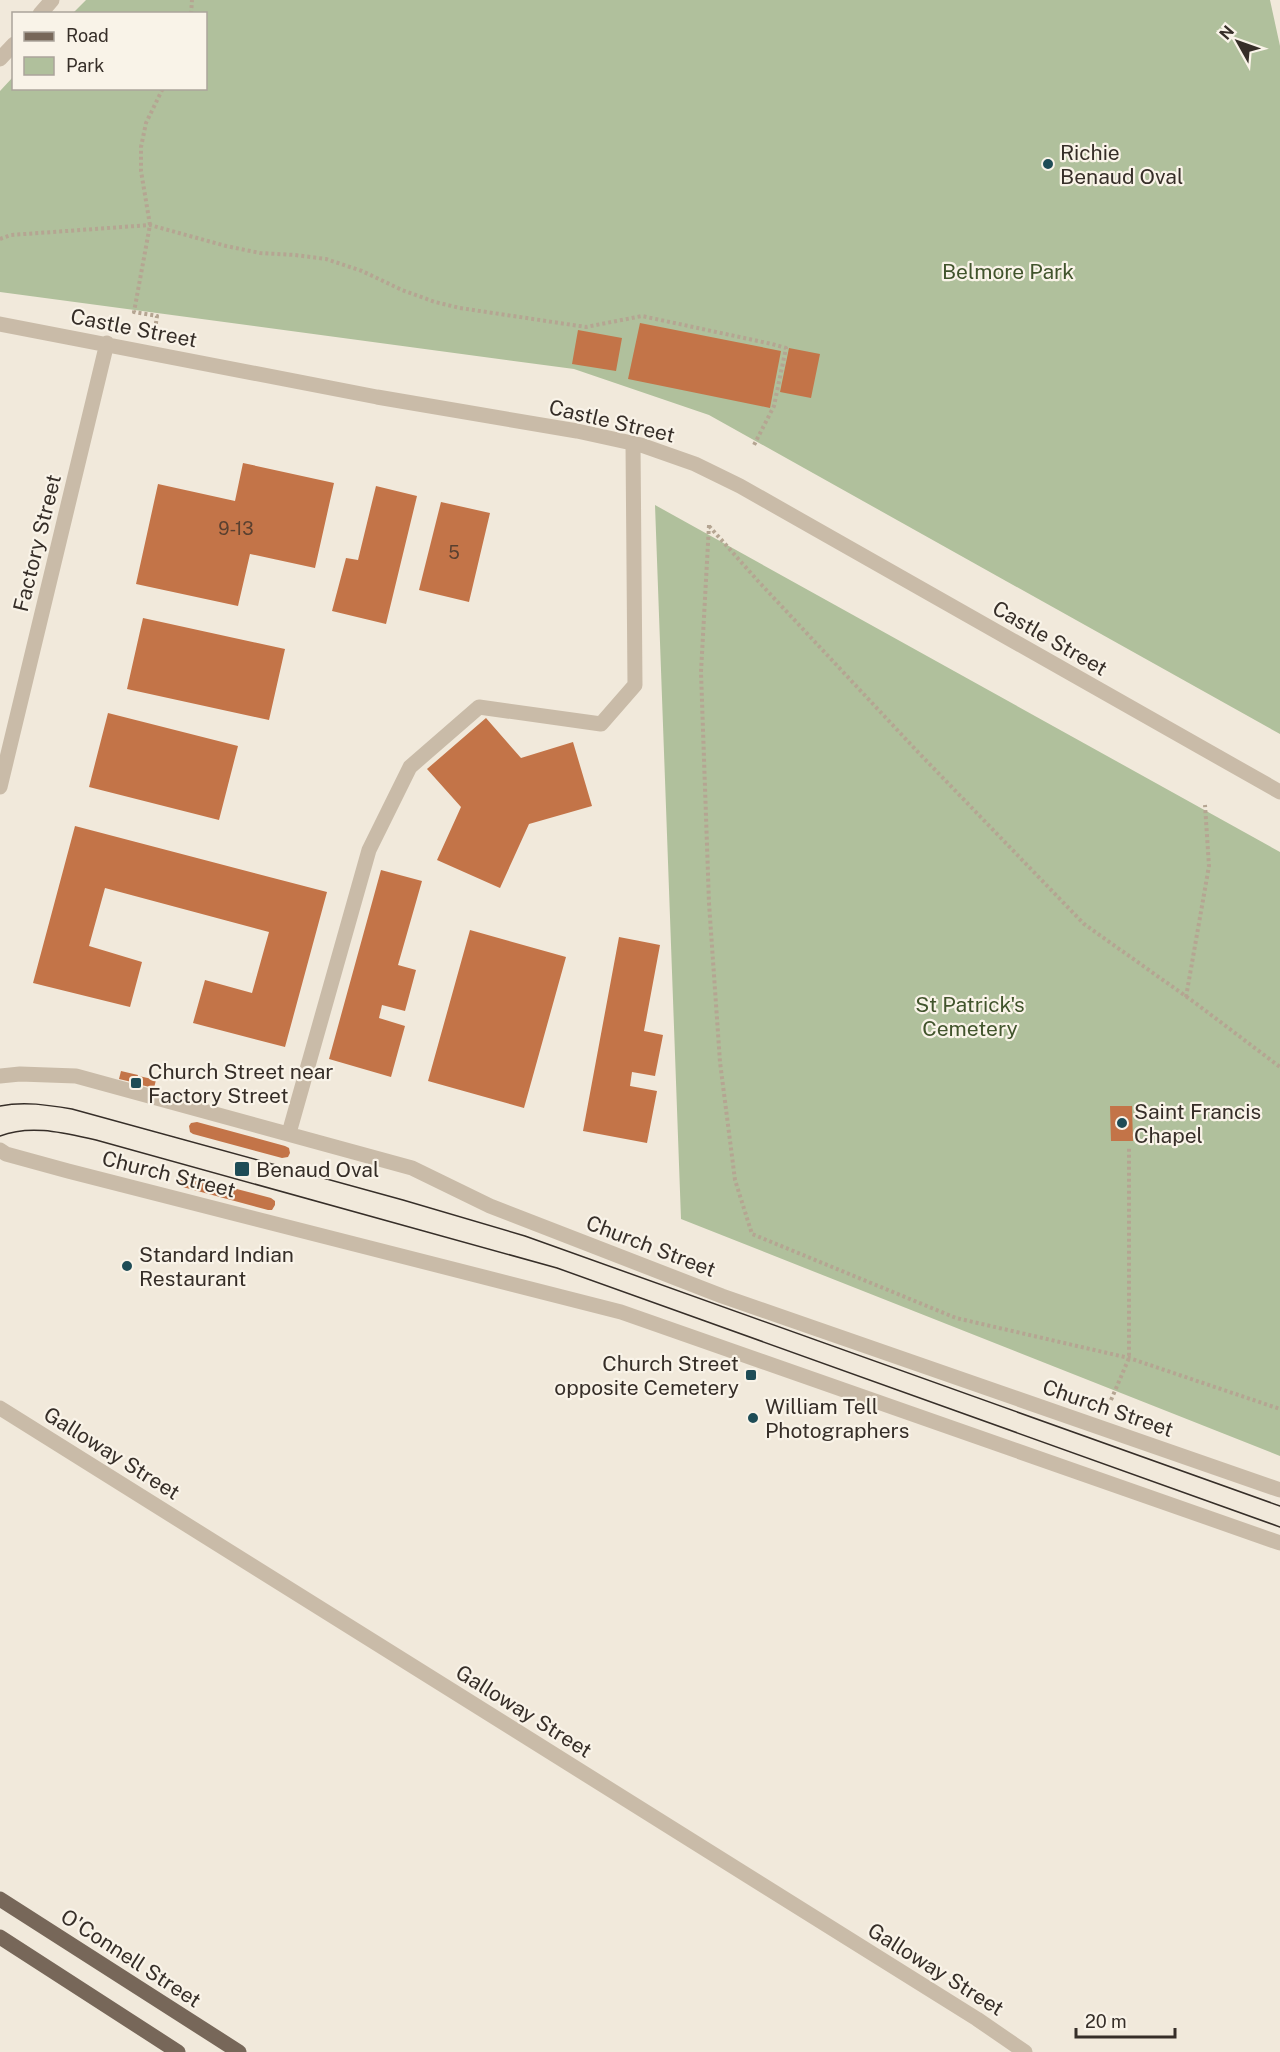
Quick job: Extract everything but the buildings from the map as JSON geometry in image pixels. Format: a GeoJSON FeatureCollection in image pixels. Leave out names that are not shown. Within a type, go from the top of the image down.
{"type":"FeatureCollection","features":[{"type":"Feature","properties":{"kind":"main road","name":"O'Connell Street"},"geometry":{"type":"LineString","coordinates":[[0,1899],[239,2052]]}},
{"type":"Feature","properties":{"kind":"main road"},"geometry":{"type":"LineString","coordinates":[[0,1937],[178,2052]]}},
{"type":"Feature","properties":{"kind":"street"},"geometry":{"type":"LineString","coordinates":[[42,12],[52,0]]}},
{"type":"Feature","properties":{"kind":"street"},"geometry":{"type":"LineString","coordinates":[[0,59],[12,46]]}},
{"type":"Feature","properties":{"kind":"street","name":"Castle Street"},"geometry":{"type":"LineString","coordinates":[[0,324],[377,397],[577,431],[633,444],[695,464],[740,486],[1280,792]]}},
{"type":"Feature","properties":{"kind":"street","name":"Factory Street"},"geometry":{"type":"LineString","coordinates":[[0,787],[107,343]]}},
{"type":"Feature","properties":{"kind":"street"},"geometry":{"type":"LineString","coordinates":[[289,1134],[369,850],[410,767],[479,707],[601,724],[635,685],[633,444]]}},
{"type":"Feature","properties":{"kind":"street","name":"Church Street"},"geometry":{"type":"LineString","coordinates":[[0,1076],[20,1074],[76,1076],[412,1168],[490,1206],[722,1296],[1280,1490]]}},
{"type":"Feature","properties":{"kind":"street","name":"Church Street"},"geometry":{"type":"LineString","coordinates":[[2,1153],[621,1312],[1280,1543]]}},
{"type":"Feature","properties":{"kind":"street","name":"Galloway Street"},"geometry":{"type":"LineString","coordinates":[[0,1408],[957,2006],[1025,2052]]}},
{"type":"Feature","properties":{"kind":"path"},"geometry":{"type":"LineString","coordinates":[[154,331],[157,316],[134,312],[150,225],[141,171],[141,147],[146,123],[162,90]]}},
{"type":"Feature","properties":{"kind":"path"},"geometry":{"type":"LineString","coordinates":[[0,239],[11,235],[150,225],[260,254],[326,259],[362,271],[424,298],[460,308],[586,327],[642,316],[786,348],[774,406],[753,447]]}},
{"type":"Feature","properties":{"kind":"path"},"geometry":{"type":"LineString","coordinates":[[1280,1067],[1084,924],[915,750],[709,525],[701,672],[709,903],[720,1062],[735,1180],[752,1234],[956,1318],[1129,1358],[1280,1409]]}},
{"type":"Feature","properties":{"kind":"path"},"geometry":{"type":"LineString","coordinates":[[1186,997],[1209,866],[1205,805]]}},
{"type":"Feature","properties":{"kind":"path"},"geometry":{"type":"LineString","coordinates":[[1111,1400],[1129,1358],[1129,1148]]}},
{"type":"Feature","properties":{"kind":"green space","name":"Belmore Park"},"geometry":{"type":"Polygon","coordinates":[[[86,0],[1270,0],[1280,46],[1280,734],[709,415],[574,369],[0,292],[0,91],[12,78],[12,90],[207,90],[207,12],[74,12],[86,0]]]}},
{"type":"Feature","properties":{"kind":"green space","name":"St Patrick's Cemetery"},"geometry":{"type":"Polygon","coordinates":[[[655,505],[1280,852],[1280,1456],[681,1219],[655,505]]]}},
{"type":"Feature","properties":{"kind":"tram line"},"geometry":{"type":"LineString","coordinates":[[0,1106],[27,1104],[72,1109],[525,1236],[1280,1506]]}},
{"type":"Feature","properties":{"kind":"tram line"},"geometry":{"type":"LineString","coordinates":[[0,1136],[12,1132],[36,1130],[60,1132],[96,1140],[557,1268],[1280,1527]]}},
{"type":"Feature","properties":{"kind":"place","name":"Richie Benaud Oval"},"geometry":{"type":"Point","coordinates":[1048,164]}},
{"type":"Feature","properties":{"kind":"place","name":"Church Street near Factory Street"},"geometry":{"type":"Point","coordinates":[136,1083]}},
{"type":"Feature","properties":{"kind":"place","name":"Saint Francis Chapel"},"geometry":{"type":"Point","coordinates":[1122,1123]}},
{"type":"Feature","properties":{"kind":"place","name":"Benaud Oval"},"geometry":{"type":"Point","coordinates":[242,1169]}},
{"type":"Feature","properties":{"kind":"place","name":"Standard Indian Restaurant"},"geometry":{"type":"Point","coordinates":[127,1266]}},
{"type":"Feature","properties":{"kind":"place","name":"Church Street opposite Cemetery"},"geometry":{"type":"Point","coordinates":[751,1375]}},
{"type":"Feature","properties":{"kind":"place","name":"William Tell Photographers"},"geometry":{"type":"Point","coordinates":[753,1418]}}]}
